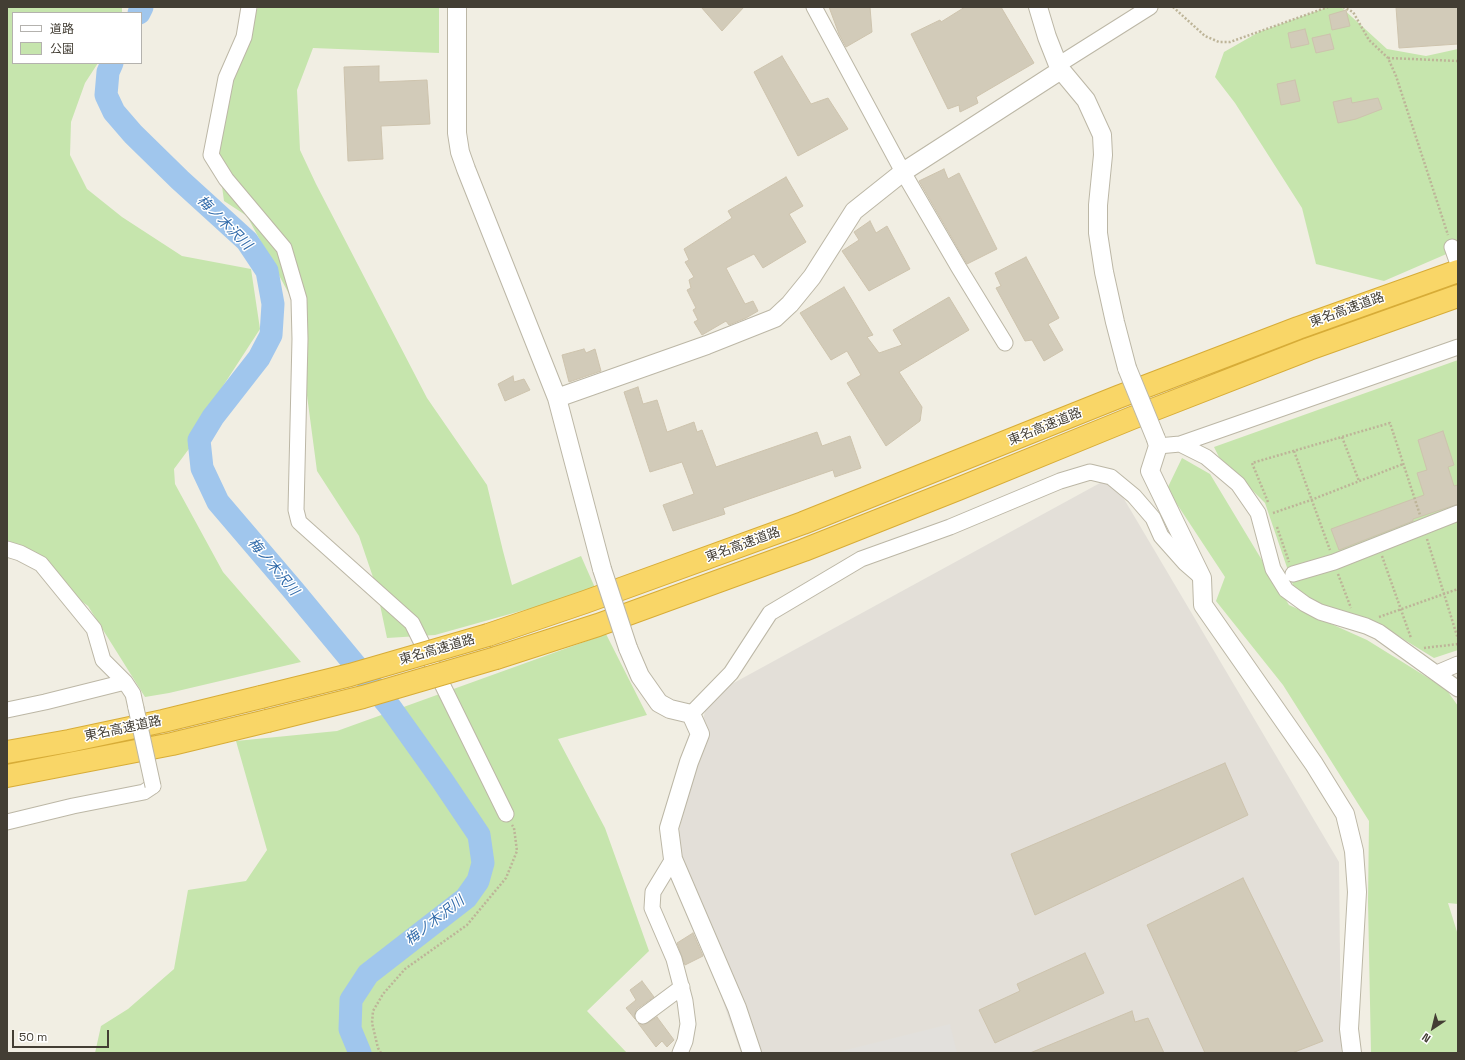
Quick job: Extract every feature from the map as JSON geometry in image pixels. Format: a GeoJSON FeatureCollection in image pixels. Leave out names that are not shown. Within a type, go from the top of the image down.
{"type":"FeatureCollection","features":[{"type":"Feature","properties":{"kind":"highway","name":"東名高速道路"},"geometry":{"type":"LineString","coordinates":[[7,752],[69,741],[261,697],[357,673],[488,635],[585,602],[802,524],[1176,375],[1306,325],[1458,271]]}},
{"type":"Feature","properties":{"kind":"highway","name":"東名高速道路"},"geometry":{"type":"LineString","coordinates":[[7,776],[172,744],[267,721],[363,696],[496,658],[598,625],[804,550],[1139,415],[1309,349],[1458,296]]}},
{"type":"Feature","properties":{"kind":"street"},"geometry":{"type":"LineString","coordinates":[[249,7],[244,38],[226,78],[210,155],[226,178],[284,248],[299,299],[300,339],[296,510],[299,522],[412,623],[506,814]]}},
{"type":"Feature","properties":{"kind":"street"},"geometry":{"type":"LineString","coordinates":[[457,7],[457,133],[460,152],[557,398],[602,569],[628,648],[640,676],[659,703],[670,709],[691,714]]}},
{"type":"Feature","properties":{"kind":"street"},"geometry":{"type":"LineString","coordinates":[[814,7],[903,172],[958,268],[1005,343]]}},
{"type":"Feature","properties":{"kind":"street"},"geometry":{"type":"LineString","coordinates":[[1038,7],[1047,37],[1060,68],[1086,100],[1102,135],[1103,155],[1098,205],[1098,233],[1108,294],[1127,368],[1157,443],[1150,471],[1202,578],[1203,605],[1314,764],[1345,814],[1354,851],[1357,892],[1349,1029],[1352,1053]]}},
{"type":"Feature","properties":{"kind":"street"},"geometry":{"type":"LineString","coordinates":[[557,398],[707,345],[775,318],[790,304],[812,277],[854,211],[903,172],[1150,7]]}},
{"type":"Feature","properties":{"kind":"street"},"geometry":{"type":"LineString","coordinates":[[1452,247],[1458,264]]}},
{"type":"Feature","properties":{"kind":"street"},"geometry":{"type":"LineString","coordinates":[[1157,443],[1180,444],[1458,347]]}},
{"type":"Feature","properties":{"kind":"street"},"geometry":{"type":"LineString","coordinates":[[1180,444],[1206,457],[1238,484],[1258,513],[1273,569],[1286,590],[1305,604],[1320,612],[1366,626],[1379,632],[1458,689]]}},
{"type":"Feature","properties":{"kind":"street"},"geometry":{"type":"LineString","coordinates":[[691,714],[731,672],[770,613],[860,559],[950,527],[1060,481],[1090,472],[1112,477],[1134,496],[1153,518],[1161,536],[1185,563],[1202,578]]}},
{"type":"Feature","properties":{"kind":"street"},"geometry":{"type":"LineString","coordinates":[[1293,574],[1334,562],[1458,513]]}},
{"type":"Feature","properties":{"kind":"street"},"geometry":{"type":"LineString","coordinates":[[7,549],[20,553],[41,564],[94,629],[103,660],[125,682],[133,694],[153,786],[144,792],[73,806],[7,822]]}},
{"type":"Feature","properties":{"kind":"street"},"geometry":{"type":"LineString","coordinates":[[1436,673],[1458,664]]}},
{"type":"Feature","properties":{"kind":"street"},"geometry":{"type":"LineString","coordinates":[[7,710],[125,682]]}},
{"type":"Feature","properties":{"kind":"street"},"geometry":{"type":"LineString","coordinates":[[691,714],[700,734],[689,762],[669,828],[673,859],[737,1008],[752,1053]]}},
{"type":"Feature","properties":{"kind":"street"},"geometry":{"type":"LineString","coordinates":[[673,859],[653,892],[652,908],[674,959],[679,982],[682,987],[688,1024],[685,1041],[680,1053]]}},
{"type":"Feature","properties":{"kind":"street"},"geometry":{"type":"LineString","coordinates":[[643,1016],[682,987]]}},
{"type":"Feature","properties":{"kind":"path"},"geometry":{"type":"LineString","coordinates":[[1172,7],[1205,36],[1219,42],[1230,42],[1328,7]]}},
{"type":"Feature","properties":{"kind":"path"},"geometry":{"type":"LineString","coordinates":[[1343,7],[1353,12],[1369,40],[1388,58],[1396,76],[1452,247]]}},
{"type":"Feature","properties":{"kind":"path"},"geometry":{"type":"LineString","coordinates":[[1388,58],[1458,61]]}},
{"type":"Feature","properties":{"kind":"path"},"geometry":{"type":"LineString","coordinates":[[1270,506],[1252,463],[1390,422],[1458,640]]}},
{"type":"Feature","properties":{"kind":"path"},"geometry":{"type":"LineString","coordinates":[[1342,437],[1359,481]]}},
{"type":"Feature","properties":{"kind":"path"},"geometry":{"type":"LineString","coordinates":[[1294,451],[1351,609]]}},
{"type":"Feature","properties":{"kind":"path"},"geometry":{"type":"LineString","coordinates":[[1293,574],[1273,513],[1312,500],[1403,464]]}},
{"type":"Feature","properties":{"kind":"path"},"geometry":{"type":"LineString","coordinates":[[1378,545],[1412,640],[1406,635]]}},
{"type":"Feature","properties":{"kind":"path"},"geometry":{"type":"LineString","coordinates":[[1382,620],[1376,618],[1458,589]]}},
{"type":"Feature","properties":{"kind":"path"},"geometry":{"type":"LineString","coordinates":[[1345,607],[1356,610]]}},
{"type":"Feature","properties":{"kind":"path"},"geometry":{"type":"LineString","coordinates":[[1418,644],[1424,648],[1458,644]]}},
{"type":"Feature","properties":{"kind":"path"},"geometry":{"type":"LineString","coordinates":[[381,1053],[378,1048],[372,1023],[373,1011],[384,994],[405,969],[467,925],[506,878],[517,851],[514,828],[506,814]]}},
{"type":"Feature","properties":{"kind":"shaded area"},"geometry":{"type":"Polygon","coordinates":[[[1111,477],[1339,862],[1341,1053],[741,1053],[673,859],[708,697],[1111,477]]]}},
{"type":"Feature","properties":{"kind":"shaded area"},"geometry":{"type":"Polygon","coordinates":[[[950,1024],[957,1053],[834,1053],[950,1024]]]}},
{"type":"Feature","properties":{"kind":"green space"},"geometry":{"type":"Polygon","coordinates":[[[7,7],[122,7],[122,12],[12,12],[12,64],[97,64],[85,83],[71,122],[70,155],[87,189],[122,217],[182,256],[251,269],[260,329],[210,406],[194,442],[174,469],[175,484],[223,572],[301,662],[169,693],[145,697],[88,606],[56,583],[7,542],[7,7]]]}},
{"type":"Feature","properties":{"kind":"green space"},"geometry":{"type":"Polygon","coordinates":[[[258,7],[439,7],[439,53],[313,48],[297,90],[300,150],[316,184],[427,398],[487,485],[512,585],[581,556],[596,590],[435,635],[387,638],[376,586],[359,536],[317,471],[295,305],[247,216],[224,201],[219,164],[224,95],[258,7]]]}},
{"type":"Feature","properties":{"kind":"green space"},"geometry":{"type":"Polygon","coordinates":[[[1328,7],[1341,7],[1387,49],[1426,56],[1458,49],[1458,249],[1384,281],[1316,264],[1302,208],[1235,103],[1215,77],[1224,52],[1259,32],[1328,7]]]}},
{"type":"Feature","properties":{"kind":"green space"},"geometry":{"type":"Polygon","coordinates":[[[1458,360],[1458,650],[1434,658],[1382,626],[1326,608],[1294,588],[1265,503],[1219,457],[1214,447],[1458,360]]]}},
{"type":"Feature","properties":{"kind":"green space"},"geometry":{"type":"Polygon","coordinates":[[[1182,458],[1210,474],[1289,605],[1367,640],[1446,689],[1458,706],[1458,904],[1448,903],[1458,935],[1458,1053],[1371,1053],[1368,902],[1369,821],[1283,685],[1216,601],[1225,577],[1167,489],[1182,458]]]}},
{"type":"Feature","properties":{"kind":"green space"},"geometry":{"type":"Polygon","coordinates":[[[606,634],[647,715],[558,739],[605,828],[649,951],[587,1011],[627,1053],[95,1053],[101,1026],[128,1009],[174,969],[188,890],[246,881],[267,850],[236,741],[337,731],[606,634]]]}},
{"type":"Feature","properties":{"kind":"building"},"geometry":{"type":"Polygon","coordinates":[[[701,7],[744,7],[722,31],[701,7]]]}},
{"type":"Feature","properties":{"kind":"building"},"geometry":{"type":"Polygon","coordinates":[[[829,7],[870,7],[872,32],[846,47],[839,34],[829,7]]]}},
{"type":"Feature","properties":{"kind":"building"},"geometry":{"type":"Polygon","coordinates":[[[965,7],[1001,7],[1034,63],[976,97],[978,103],[960,112],[959,105],[948,109],[911,34],[940,20],[941,22],[965,7]]]}},
{"type":"Feature","properties":{"kind":"building"},"geometry":{"type":"Polygon","coordinates":[[[1396,7],[1458,7],[1458,44],[1399,48],[1396,7]]]}},
{"type":"Feature","properties":{"kind":"building"},"geometry":{"type":"Polygon","coordinates":[[[1346,10],[1350,26],[1332,30],[1329,15],[1346,10]]]}},
{"type":"Feature","properties":{"kind":"building"},"geometry":{"type":"Polygon","coordinates":[[[1305,29],[1309,44],[1291,48],[1288,33],[1305,29]]]}},
{"type":"Feature","properties":{"kind":"building"},"geometry":{"type":"Polygon","coordinates":[[[1330,34],[1334,49],[1316,53],[1312,38],[1330,34]]]}},
{"type":"Feature","properties":{"kind":"building"},"geometry":{"type":"Polygon","coordinates":[[[782,56],[811,104],[828,98],[848,129],[798,156],[754,72],[782,56]]]}},
{"type":"Feature","properties":{"kind":"building"},"geometry":{"type":"Polygon","coordinates":[[[379,66],[379,82],[427,80],[430,124],[381,126],[383,159],[348,161],[344,67],[379,66]]]}},
{"type":"Feature","properties":{"kind":"building"},"geometry":{"type":"Polygon","coordinates":[[[1295,80],[1300,101],[1281,105],[1277,84],[1295,80]]]}},
{"type":"Feature","properties":{"kind":"building"},"geometry":{"type":"Polygon","coordinates":[[[1351,98],[1352,103],[1378,98],[1382,109],[1356,119],[1338,123],[1333,102],[1351,98]]]}},
{"type":"Feature","properties":{"kind":"building"},"geometry":{"type":"Polygon","coordinates":[[[944,169],[948,179],[959,173],[997,249],[967,264],[919,181],[944,169]]]}},
{"type":"Feature","properties":{"kind":"building"},"geometry":{"type":"Polygon","coordinates":[[[786,177],[803,206],[789,214],[806,242],[763,268],[754,254],[726,268],[745,304],[753,301],[758,311],[729,325],[726,321],[702,335],[694,322],[698,320],[693,310],[696,308],[687,290],[691,288],[689,280],[694,277],[685,262],[689,260],[684,249],[732,218],[728,211],[786,177]]]}},
{"type":"Feature","properties":{"kind":"building"},"geometry":{"type":"Polygon","coordinates":[[[870,221],[876,233],[887,226],[910,269],[869,291],[842,251],[859,240],[854,232],[870,221]]]}},
{"type":"Feature","properties":{"kind":"building"},"geometry":{"type":"Polygon","coordinates":[[[1026,257],[1059,318],[1048,324],[1063,350],[1044,361],[1032,340],[1025,341],[996,288],[1001,286],[995,273],[1026,257]]]}},
{"type":"Feature","properties":{"kind":"building"},"geometry":{"type":"Polygon","coordinates":[[[844,287],[873,335],[867,337],[879,353],[902,345],[893,330],[949,297],[969,330],[899,372],[922,407],[920,421],[886,446],[847,383],[861,375],[847,351],[831,360],[800,313],[844,287]]]}},
{"type":"Feature","properties":{"kind":"building"},"geometry":{"type":"Polygon","coordinates":[[[584,349],[586,353],[595,349],[601,371],[569,382],[562,355],[584,349]]]}},
{"type":"Feature","properties":{"kind":"building"},"geometry":{"type":"Polygon","coordinates":[[[513,376],[514,382],[524,379],[530,390],[505,401],[498,384],[513,376]]]}},
{"type":"Feature","properties":{"kind":"building"},"geometry":{"type":"Polygon","coordinates":[[[638,387],[643,404],[657,400],[667,432],[694,422],[697,432],[702,430],[716,467],[817,432],[822,446],[850,436],[861,468],[835,477],[833,470],[723,508],[725,514],[673,531],[663,505],[694,494],[682,462],[650,472],[624,392],[638,387]]]}},
{"type":"Feature","properties":{"kind":"building"},"geometry":{"type":"Polygon","coordinates":[[[1443,431],[1454,465],[1448,467],[1454,486],[1458,485],[1458,504],[1413,519],[1413,521],[1339,550],[1331,529],[1424,495],[1417,473],[1427,470],[1418,440],[1443,431]]]}},
{"type":"Feature","properties":{"kind":"building"},"geometry":{"type":"Polygon","coordinates":[[[1225,763],[1248,815],[1035,915],[1011,854],[1225,763]]]}},
{"type":"Feature","properties":{"kind":"building"},"geometry":{"type":"Polygon","coordinates":[[[1243,878],[1323,1041],[1292,1053],[1205,1053],[1147,925],[1243,878]]]}},
{"type":"Feature","properties":{"kind":"building"},"geometry":{"type":"Polygon","coordinates":[[[693,933],[703,956],[685,965],[677,943],[693,933]]]}},
{"type":"Feature","properties":{"kind":"building"},"geometry":{"type":"Polygon","coordinates":[[[1085,953],[1104,993],[995,1043],[979,1010],[1020,991],[1017,984],[1085,953]]]}},
{"type":"Feature","properties":{"kind":"building"},"geometry":{"type":"Polygon","coordinates":[[[642,981],[654,997],[637,1009],[635,1019],[626,1008],[636,1000],[630,990],[642,981]]]}},
{"type":"Feature","properties":{"kind":"building"},"geometry":{"type":"Polygon","coordinates":[[[1132,1011],[1135,1022],[1148,1018],[1164,1053],[1030,1053],[1132,1011]]]}},
{"type":"Feature","properties":{"kind":"building"},"geometry":{"type":"Polygon","coordinates":[[[657,1017],[674,1040],[667,1047],[662,1041],[656,1047],[638,1023],[644,1025],[657,1017]]]}},
{"type":"Feature","properties":{"kind":"waterway","name":"梅ノ木沢川"},"geometry":{"type":"LineString","coordinates":[[140,12],[142,7]]}},
{"type":"Feature","properties":{"kind":"waterway","name":"梅ノ木沢川"},"geometry":{"type":"LineString","coordinates":[[112,64],[108,72],[106,95],[114,112],[133,134],[180,180],[247,241],[267,271],[273,304],[271,335],[259,358],[213,417],[199,440],[202,468],[218,502],[390,707],[479,835],[483,863],[478,881],[466,898],[368,974],[351,1000],[350,1029],[360,1053]]}}]}
